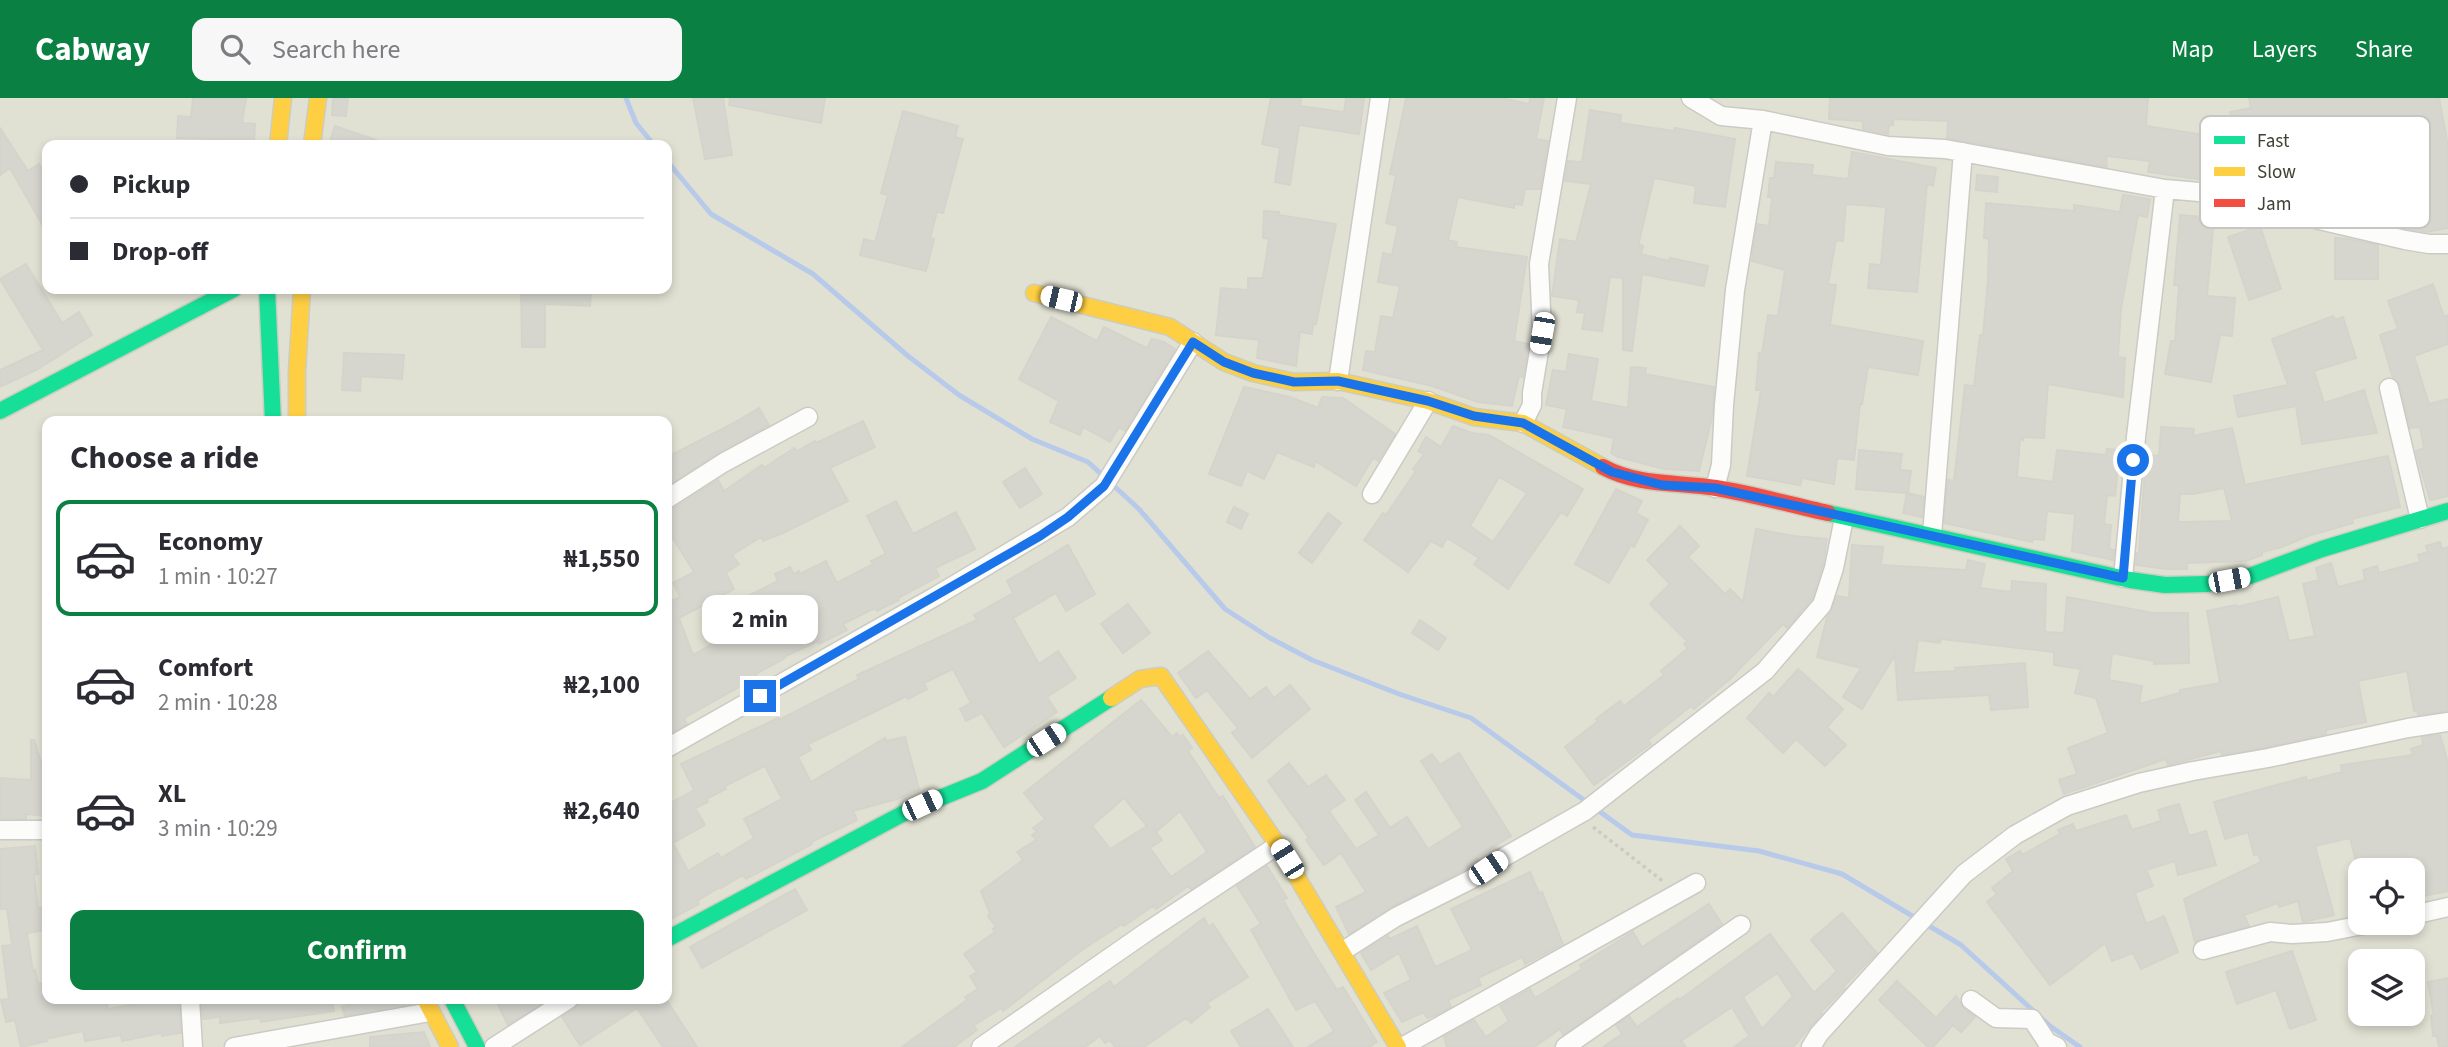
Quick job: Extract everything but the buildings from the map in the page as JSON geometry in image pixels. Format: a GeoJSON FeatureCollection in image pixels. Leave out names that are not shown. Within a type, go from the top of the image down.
{"type":"FeatureCollection","features":[{"type":"Feature","properties":{"kind":"street"},"geometry":{"type":"LineString","coordinates":[[279,140],[283,98]]}},
{"type":"Feature","properties":{"kind":"street"},"geometry":{"type":"LineString","coordinates":[[313,140],[318,98]]}},
{"type":"Feature","properties":{"kind":"street"},"geometry":{"type":"LineString","coordinates":[[1338,381],[1380,98]]}},
{"type":"Feature","properties":{"kind":"street"},"geometry":{"type":"LineString","coordinates":[[1523,423],[1532,405],[1542,333],[1539,264],[1567,98]]}},
{"type":"Feature","properties":{"kind":"street"},"geometry":{"type":"LineString","coordinates":[[1691,98],[1721,116],[1763,120],[1888,146],[1945,149],[2165,189],[2200,192]]}},
{"type":"Feature","properties":{"kind":"street"},"geometry":{"type":"LineString","coordinates":[[1715,488],[1721,465],[1735,290],[1763,120]]}},
{"type":"Feature","properties":{"kind":"street"},"geometry":{"type":"LineString","coordinates":[[1932,535],[1963,152]]}},
{"type":"Feature","properties":{"kind":"street"},"geometry":{"type":"LineString","coordinates":[[2123,578],[2136,437],[2165,189]]}},
{"type":"Feature","properties":{"kind":"street"},"geometry":{"type":"LineString","coordinates":[[2354,228],[2405,240],[2448,244]]}},
{"type":"Feature","properties":{"kind":"street"},"geometry":{"type":"LineString","coordinates":[[1034,293],[1170,327],[1224,362],[1253,373],[1294,382],[1338,381],[1428,401],[1474,416],[1523,423],[1612,472],[1662,485],[1715,488],[1844,518],[2165,585],[2207,584],[2250,576],[2322,549],[2448,510]]}},
{"type":"Feature","properties":{"kind":"street"},"geometry":{"type":"LineString","coordinates":[[0,411],[224,294]]}},
{"type":"Feature","properties":{"kind":"street"},"geometry":{"type":"LineString","coordinates":[[267,294],[273,416]]}},
{"type":"Feature","properties":{"kind":"street"},"geometry":{"type":"LineString","coordinates":[[297,416],[302,294]]}},
{"type":"Feature","properties":{"kind":"street"},"geometry":{"type":"LineString","coordinates":[[672,744],[1040,536],[1068,517],[1104,486],[1193,342]]}},
{"type":"Feature","properties":{"kind":"street"},"geometry":{"type":"LineString","coordinates":[[2389,388],[2420,519]]}},
{"type":"Feature","properties":{"kind":"street"},"geometry":{"type":"LineString","coordinates":[[1372,494],[1428,401]]}},
{"type":"Feature","properties":{"kind":"street"},"geometry":{"type":"LineString","coordinates":[[672,496],[723,463],[808,416]]}},
{"type":"Feature","properties":{"kind":"street"},"geometry":{"type":"LineString","coordinates":[[1343,951],[1396,917],[1470,880],[1581,813],[1765,671],[1822,605],[1834,568],[1844,518]]}},
{"type":"Feature","properties":{"kind":"street"},"geometry":{"type":"LineString","coordinates":[[672,936],[908,811],[982,781],[1140,679],[1161,676],[1278,845],[1400,1047],[1696,883]]}},
{"type":"Feature","properties":{"kind":"street"},"geometry":{"type":"LineString","coordinates":[[1811,1047],[1819,1034],[1938,902],[1986,856],[2015,835],[2067,806],[2139,783],[2193,771],[2448,722]]}},
{"type":"Feature","properties":{"kind":"street"},"geometry":{"type":"LineString","coordinates":[[0,830],[42,830]]}},
{"type":"Feature","properties":{"kind":"street"},"geometry":{"type":"LineString","coordinates":[[981,1047],[1278,845]]}},
{"type":"Feature","properties":{"kind":"street"},"geometry":{"type":"LineString","coordinates":[[2425,912],[2448,907]]}},
{"type":"Feature","properties":{"kind":"street"},"geometry":{"type":"LineString","coordinates":[[1565,1047],[1741,925]]}},
{"type":"Feature","properties":{"kind":"street"},"geometry":{"type":"LineString","coordinates":[[2203,950],[2270,932],[2292,934],[2348,928]]}},
{"type":"Feature","properties":{"kind":"street"},"geometry":{"type":"LineString","coordinates":[[1970,1000],[1996,1018],[2032,1019],[2047,1042],[2057,1047]]}},
{"type":"Feature","properties":{"kind":"street"},"geometry":{"type":"LineString","coordinates":[[190,1004],[192,1047]]}},
{"type":"Feature","properties":{"kind":"street"},"geometry":{"type":"LineString","coordinates":[[455,1004],[477,1047]]}},
{"type":"Feature","properties":{"kind":"street"},"geometry":{"type":"LineString","coordinates":[[494,1047],[561,1004]]}},
{"type":"Feature","properties":{"kind":"street"},"geometry":{"type":"LineString","coordinates":[[234,1047],[427,1005],[450,1047]]}},
{"type":"Feature","properties":{"kind":"path"},"geometry":{"type":"LineString","coordinates":[[1581,813],[1677,894]]}},
{"type":"Feature","properties":{"kind":"shaded area"},"geometry":{"type":"Polygon","coordinates":[[[0,98],[2448,98],[2448,1047],[0,1047],[0,98]]]}},
{"type":"Feature","properties":{"kind":"waterway"},"geometry":{"type":"LineString","coordinates":[[626,98],[636,123],[650,140]]}},
{"type":"Feature","properties":{"kind":"waterway"},"geometry":{"type":"LineString","coordinates":[[672,167],[711,214],[813,274],[908,356],[959,395],[1032,439],[1088,462],[1139,509],[1225,609],[1270,638],[1312,660],[1399,694],[1471,718],[1632,835],[1759,851],[1842,874],[1961,945],[2050,1026],[2080,1047]]}},
{"type":"Feature","properties":{"kind":"traffic: fast"},"geometry":{"type":"LineString","coordinates":[[0,411],[224,294]]}},
{"type":"Feature","properties":{"kind":"traffic: fast"},"geometry":{"type":"LineString","coordinates":[[267,294],[273,416]]}},
{"type":"Feature","properties":{"kind":"traffic: fast"},"geometry":{"type":"LineString","coordinates":[[1828,513],[2130,580],[2165,585],[2207,584],[2250,576],[2322,549],[2448,511]]}},
{"type":"Feature","properties":{"kind":"traffic: fast"},"geometry":{"type":"LineString","coordinates":[[672,936],[908,811],[982,781],[1111,698]]}},
{"type":"Feature","properties":{"kind":"traffic: fast"},"geometry":{"type":"LineString","coordinates":[[455,1004],[477,1047]]}},
{"type":"Feature","properties":{"kind":"traffic: slow"},"geometry":{"type":"LineString","coordinates":[[279,140],[283,98]]}},
{"type":"Feature","properties":{"kind":"traffic: slow"},"geometry":{"type":"LineString","coordinates":[[313,140],[318,98]]}},
{"type":"Feature","properties":{"kind":"traffic: slow"},"geometry":{"type":"LineString","coordinates":[[1034,293],[1170,327],[1224,362],[1253,373],[1294,382],[1338,381],[1428,401],[1474,417],[1523,423],[1603,467]]}},
{"type":"Feature","properties":{"kind":"traffic: slow"},"geometry":{"type":"LineString","coordinates":[[297,416],[302,294]]}},
{"type":"Feature","properties":{"kind":"traffic: slow"},"geometry":{"type":"LineString","coordinates":[[1111,698],[1140,679],[1161,676],[1278,845],[1398,1047]]}},
{"type":"Feature","properties":{"kind":"traffic: slow"},"geometry":{"type":"LineString","coordinates":[[428,1004],[450,1047]]}},
{"type":"Feature","properties":{"kind":"traffic: jam"},"geometry":{"type":"LineString","coordinates":[[1603,467],[1644,480],[1716,488],[1828,513]]}},
{"type":"Feature","properties":{"kind":"route"},"geometry":{"type":"LineString","coordinates":[[760,696],[1040,536],[1068,517],[1104,486],[1193,342],[1224,362],[1253,373],[1294,382],[1338,381],[1428,401],[1474,416],[1523,423],[1612,472],[1662,485],[1715,488],[2123,578],[2133,460]]}}]}
